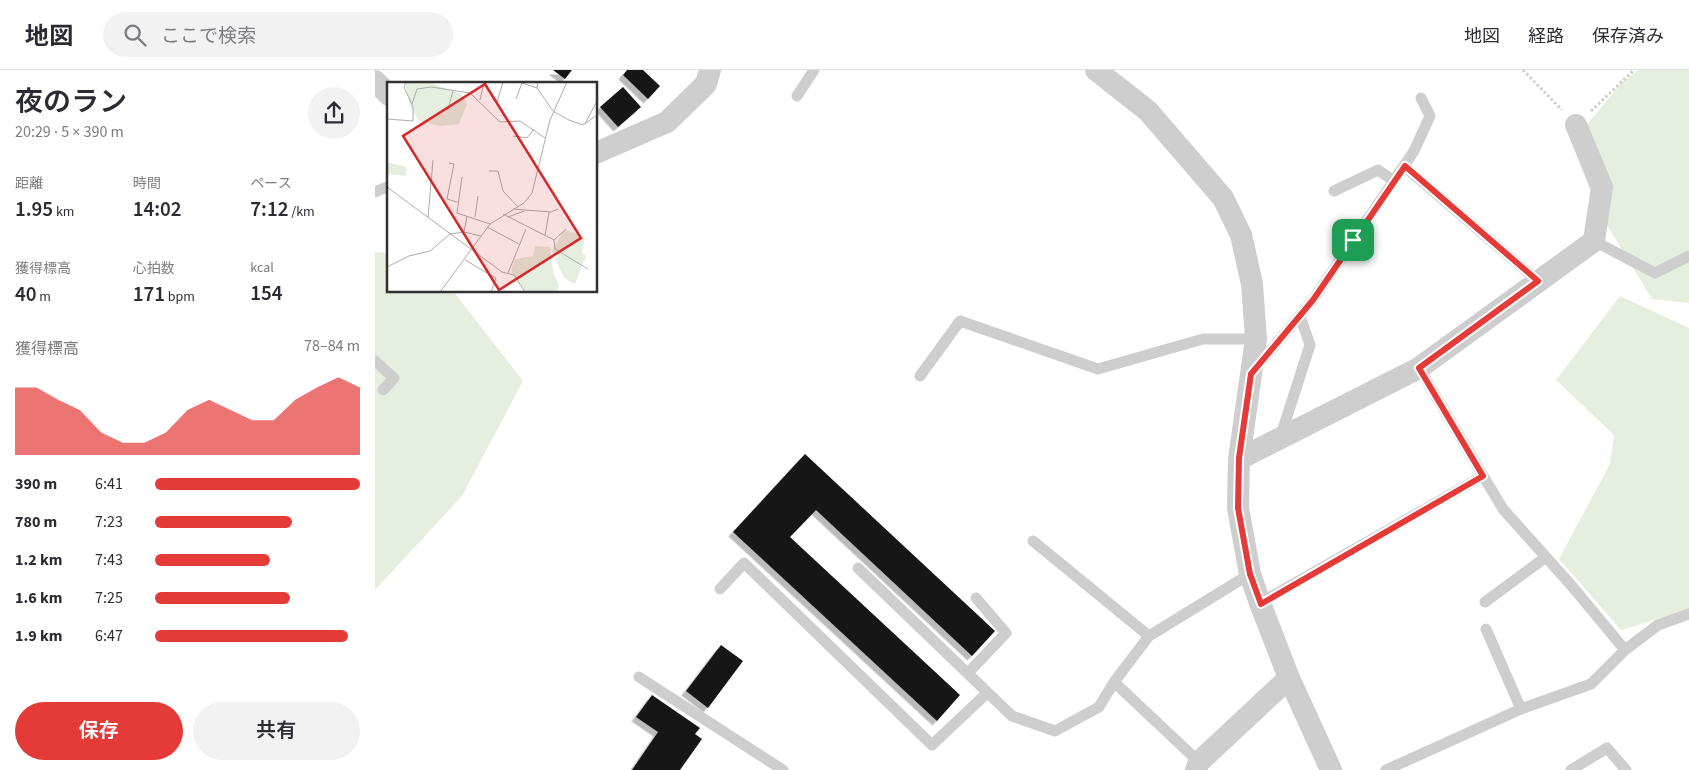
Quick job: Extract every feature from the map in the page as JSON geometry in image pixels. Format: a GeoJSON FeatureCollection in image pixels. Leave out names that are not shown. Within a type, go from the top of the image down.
{"type":"FeatureCollection","features":[{"type":"Feature","properties":{"kind":"street"},"geometry":{"type":"LineString","coordinates":[[597,154],[667,122],[706,84],[710,70]]}},
{"type":"Feature","properties":{"kind":"street"},"geometry":{"type":"LineString","coordinates":[[1096,70],[1148,111],[1223,198],[1241,235],[1252,284],[1256,339],[1239,458],[1238,508],[1250,574],[1289,678],[1331,770]]}},
{"type":"Feature","properties":{"kind":"street"},"geometry":{"type":"LineString","coordinates":[[375,81],[387,93]]}},
{"type":"Feature","properties":{"kind":"street"},"geometry":{"type":"LineString","coordinates":[[1239,458],[1419,368],[1594,242],[1602,187],[1576,125]]}},
{"type":"Feature","properties":{"kind":"street"},"geometry":{"type":"LineString","coordinates":[[1197,766],[1289,678]]}},
{"type":"Feature","properties":{"kind":"lane"},"geometry":{"type":"LineString","coordinates":[[797,96],[814,70]]}},
{"type":"Feature","properties":{"kind":"lane"},"geometry":{"type":"LineString","coordinates":[[1251,374],[1313,300],[1405,166],[1430,116],[1421,98]]}},
{"type":"Feature","properties":{"kind":"lane"},"geometry":{"type":"LineString","coordinates":[[1405,166],[1538,281]]}},
{"type":"Feature","properties":{"kind":"lane"},"geometry":{"type":"LineString","coordinates":[[1334,191],[1378,170],[1394,181]]}},
{"type":"Feature","properties":{"kind":"lane"},"geometry":{"type":"LineString","coordinates":[[375,192],[387,187]]}},
{"type":"Feature","properties":{"kind":"lane"},"geometry":{"type":"LineString","coordinates":[[1594,242],[1655,273],[1689,256]]}},
{"type":"Feature","properties":{"kind":"lane"},"geometry":{"type":"LineString","coordinates":[[1280,438],[1310,345],[1300,316]]}},
{"type":"Feature","properties":{"kind":"lane"},"geometry":{"type":"LineString","coordinates":[[920,376],[960,321],[1098,368],[1203,339],[1256,339]]}},
{"type":"Feature","properties":{"kind":"lane"},"geometry":{"type":"LineString","coordinates":[[375,361],[394,378],[383,390]]}},
{"type":"Feature","properties":{"kind":"lane"},"geometry":{"type":"LineString","coordinates":[[1419,368],[1503,509],[1625,650]]}},
{"type":"Feature","properties":{"kind":"lane"},"geometry":{"type":"LineString","coordinates":[[1261,604],[1483,476]]}},
{"type":"Feature","properties":{"kind":"lane"},"geometry":{"type":"LineString","coordinates":[[1033,541],[1149,636]]}},
{"type":"Feature","properties":{"kind":"lane"},"geometry":{"type":"LineString","coordinates":[[1485,602],[1546,557]]}},
{"type":"Feature","properties":{"kind":"lane"},"geometry":{"type":"LineString","coordinates":[[720,589],[744,562],[932,745],[987,693]]}},
{"type":"Feature","properties":{"kind":"lane"},"geometry":{"type":"LineString","coordinates":[[858,568],[1012,716],[1055,731],[1099,707],[1114,682],[1149,636],[1250,574]]}},
{"type":"Feature","properties":{"kind":"lane"},"geometry":{"type":"LineString","coordinates":[[968,673],[1006,632],[976,598]]}},
{"type":"Feature","properties":{"kind":"lane"},"geometry":{"type":"LineString","coordinates":[[1386,770],[1521,709],[1591,684],[1625,650],[1658,625],[1689,614]]}},
{"type":"Feature","properties":{"kind":"lane"},"geometry":{"type":"LineString","coordinates":[[1485,629],[1521,709]]}},
{"type":"Feature","properties":{"kind":"lane"},"geometry":{"type":"LineString","coordinates":[[639,678],[783,770]]}},
{"type":"Feature","properties":{"kind":"lane"},"geometry":{"type":"LineString","coordinates":[[1114,682],[1197,766]]}},
{"type":"Feature","properties":{"kind":"lane"},"geometry":{"type":"LineString","coordinates":[[1571,770],[1607,748],[1626,770]]}},
{"type":"Feature","properties":{"kind":"path"},"geometry":{"type":"LineString","coordinates":[[1523,70],[1576,125],[1634,70]]}},
{"type":"Feature","properties":{"kind":"shaded area"},"geometry":{"type":"Polygon","coordinates":[[[1638,70],[1689,70],[1689,303],[1652,299],[1596,207],[1572,143],[1622,82],[1638,70]]]}},
{"type":"Feature","properties":{"kind":"shaded area"},"geometry":{"type":"Polygon","coordinates":[[[375,252],[387,253],[387,292],[454,292],[523,381],[462,496],[375,590],[375,252]]]}},
{"type":"Feature","properties":{"kind":"shaded area"},"geometry":{"type":"Polygon","coordinates":[[[1620,296],[1689,328],[1689,612],[1684,611],[1621,630],[1559,559],[1610,464],[1614,435],[1556,380],[1620,296]]]}},
{"type":"Feature","properties":{"kind":"building"},"geometry":{"type":"Polygon","coordinates":[[[553,70],[572,70],[565,79],[553,70]]]}},
{"type":"Feature","properties":{"kind":"building"},"geometry":{"type":"Polygon","coordinates":[[[627,70],[643,70],[660,86],[648,99],[623,75],[627,70]]]}},
{"type":"Feature","properties":{"kind":"building"},"geometry":{"type":"Polygon","coordinates":[[[623,87],[641,107],[618,127],[600,107],[623,87]]]}},
{"type":"Feature","properties":{"kind":"building"},"geometry":{"type":"Polygon","coordinates":[[[805,454],[995,631],[972,656],[816,510],[790,537],[960,695],[937,721],[733,532],[805,454]]]}},
{"type":"Feature","properties":{"kind":"building"},"geometry":{"type":"Polygon","coordinates":[[[721,645],[743,661],[708,708],[686,691],[721,645]]]}},
{"type":"Feature","properties":{"kind":"building"},"geometry":{"type":"Polygon","coordinates":[[[652,695],[700,728],[695,734],[702,739],[680,770],[632,770],[658,732],[636,717],[652,695]]]}},
{"type":"Feature","properties":{"kind":"route"},"geometry":{"type":"LineString","coordinates":[[1405,166],[1538,281],[1419,368],[1483,476],[1261,604],[1250,574],[1238,508],[1239,458],[1251,374],[1313,300],[1353,240],[1405,166]]}}]}
